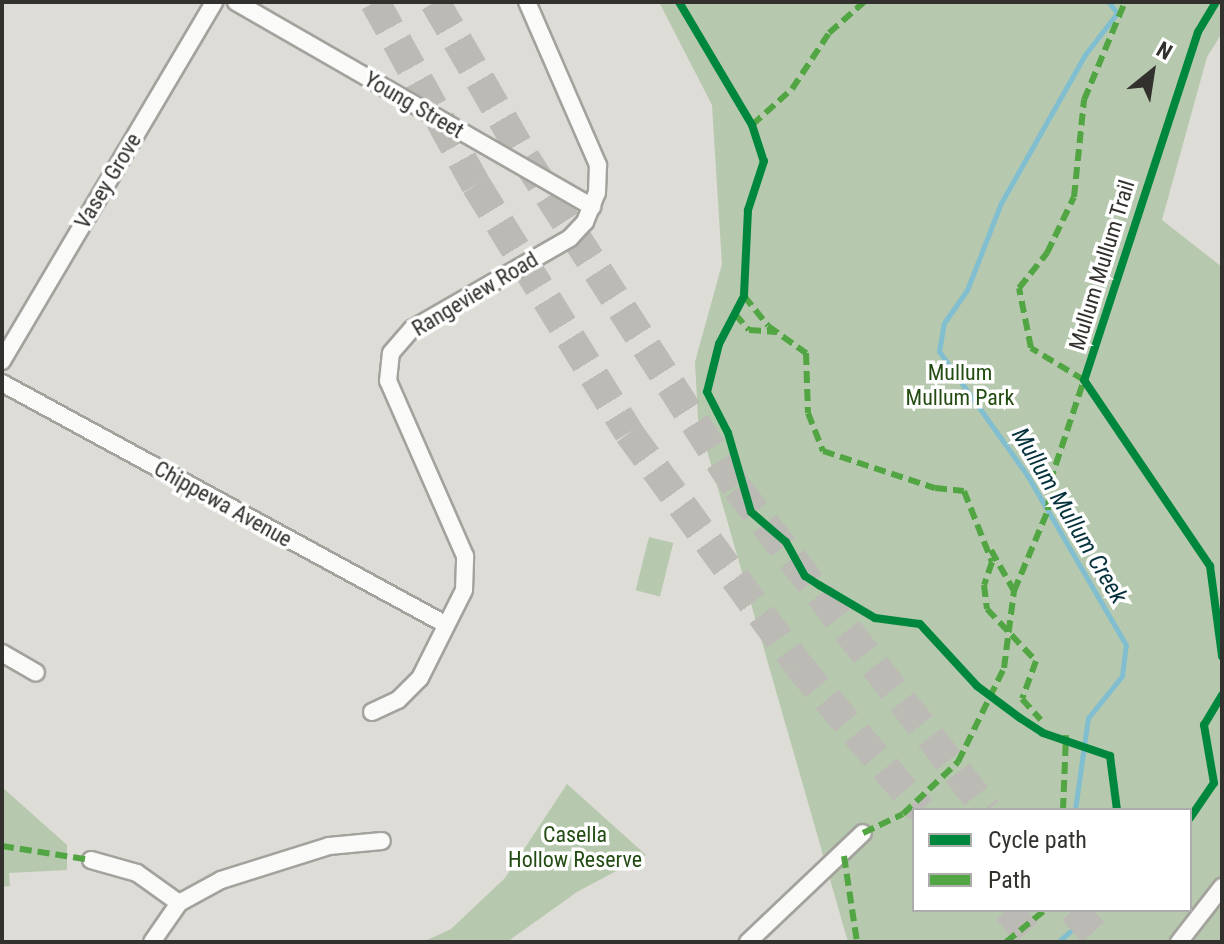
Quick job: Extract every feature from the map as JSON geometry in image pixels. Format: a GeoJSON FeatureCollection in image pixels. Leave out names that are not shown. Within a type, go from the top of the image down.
{"type":"FeatureCollection","features":[{"type":"Feature","properties":{"kind":"street","name":"Vasey Grove"},"geometry":{"type":"LineString","coordinates":[[2,361],[214,2]]}},
{"type":"Feature","properties":{"kind":"street","name":"Young Street"},"geometry":{"type":"LineString","coordinates":[[236,2],[592,207]]}},
{"type":"Feature","properties":{"kind":"street","name":"Rangeview Road"},"geometry":{"type":"LineString","coordinates":[[372,712],[398,700],[420,678],[464,590],[465,556],[388,381],[391,353],[412,329],[570,238],[592,207],[598,165],[527,2]]}},
{"type":"Feature","properties":{"kind":"street","name":"Chippewa Avenue"},"geometry":{"type":"LineString","coordinates":[[2,383],[445,624]]}},
{"type":"Feature","properties":{"kind":"street"},"geometry":{"type":"LineString","coordinates":[[2,653],[36,673]]}},
{"type":"Feature","properties":{"kind":"street"},"geometry":{"type":"LineString","coordinates":[[748,942],[863,833]]}},
{"type":"Feature","properties":{"kind":"street"},"geometry":{"type":"LineString","coordinates":[[152,942],[179,903],[221,880],[329,846],[382,841]]}},
{"type":"Feature","properties":{"kind":"street"},"geometry":{"type":"LineString","coordinates":[[91,860],[137,873],[179,903]]}},
{"type":"Feature","properties":{"kind":"street"},"geometry":{"type":"LineString","coordinates":[[1179,942],[1222,887]]}},
{"type":"Feature","properties":{"kind":"green space","name":"Mullum Mullum Park"},"geometry":{"type":"Polygon","coordinates":[[[659,2],[1222,2],[1222,33],[1207,57],[1162,220],[1222,267],[1222,942],[848,942],[698,419],[695,362],[722,264],[712,105],[659,2]]]}},
{"type":"Feature","properties":{"kind":"green space"},"geometry":{"type":"Polygon","coordinates":[[[649,537],[673,543],[660,596],[636,590],[649,537]]]}},
{"type":"Feature","properties":{"kind":"green space","name":"Casella Hollow Reserve"},"geometry":{"type":"Polygon","coordinates":[[[567,784],[646,855],[577,892],[507,942],[423,942],[451,929],[505,878],[567,784]]]}},
{"type":"Feature","properties":{"kind":"green space"},"geometry":{"type":"Polygon","coordinates":[[[2,787],[67,845],[67,870],[9,873],[10,886],[2,887],[2,787]]]}},
{"type":"Feature","properties":{"kind":"waterway","name":"Mullum Mullum Creek"},"geometry":{"type":"LineString","coordinates":[[1075,808],[1088,718],[1122,676],[1126,645],[1027,475],[939,351],[944,323],[967,290],[1001,203],[1084,56],[1117,13],[1109,2]]}},
{"type":"Feature","properties":{"kind":"waterway","name":"Mullum Mullum Creek"},"geometry":{"type":"LineString","coordinates":[[1058,942],[1072,930],[1077,912]]}},
{"type":"Feature","properties":{"kind":"tunnel"},"geometry":{"type":"LineString","coordinates":[[375,2],[476,185],[629,433],[798,665],[919,808]]}},
{"type":"Feature","properties":{"kind":"tunnel"},"geometry":{"type":"LineString","coordinates":[[435,2],[525,158],[737,488],[985,808]]}},
{"type":"Feature","properties":{"kind":"tunnel"},"geometry":{"type":"LineString","coordinates":[[1009,912],[1036,942]]}},
{"type":"Feature","properties":{"kind":"tunnel"},"geometry":{"type":"LineString","coordinates":[[1075,912],[1102,942]]}},
{"type":"Feature","properties":{"kind":"marked path"},"geometry":{"type":"LineString","coordinates":[[752,125],[792,89],[829,33],[864,2]]}},
{"type":"Feature","properties":{"kind":"marked path"},"geometry":{"type":"LineString","coordinates":[[863,833],[903,814],[958,762],[1004,668],[1014,591],[1048,510],[1050,482],[1084,380],[1031,348],[1019,288],[1047,253],[1074,197],[1084,100],[1125,2]]}},
{"type":"Feature","properties":{"kind":"marked path"},"geometry":{"type":"LineString","coordinates":[[744,296],[768,326],[806,353],[808,413],[823,451],[935,488],[964,491],[992,562],[984,585],[987,609],[1036,661],[1022,699],[1041,720]]}},
{"type":"Feature","properties":{"kind":"marked path"},"geometry":{"type":"LineString","coordinates":[[735,314],[749,330],[777,332]]}},
{"type":"Feature","properties":{"kind":"marked path"},"geometry":{"type":"LineString","coordinates":[[991,550],[1014,591]]}},
{"type":"Feature","properties":{"kind":"marked path"},"geometry":{"type":"LineString","coordinates":[[1063,808],[1066,735]]}},
{"type":"Feature","properties":{"kind":"marked path"},"geometry":{"type":"LineString","coordinates":[[2,846],[91,860]]}},
{"type":"Feature","properties":{"kind":"marked path"},"geometry":{"type":"LineString","coordinates":[[844,856],[857,942]]}},
{"type":"Feature","properties":{"kind":"marked path"},"geometry":{"type":"LineString","coordinates":[[1006,942],[1043,912]]}},
{"type":"Feature","properties":{"kind":"cycle path"},"geometry":{"type":"LineString","coordinates":[[679,2],[752,125],[764,161],[748,210],[744,296],[719,344],[707,392],[728,433],[751,512],[786,542],[805,576],[875,618],[920,624],[977,686],[1020,718],[1043,733],[1110,756],[1117,808]]}},
{"type":"Feature","properties":{"kind":"cycle path","name":"Mullum Mullum Trail"},"geometry":{"type":"LineString","coordinates":[[1216,2],[1198,32],[1084,380],[1210,566],[1222,656]]}},
{"type":"Feature","properties":{"kind":"cycle path"},"geometry":{"type":"LineString","coordinates":[[1192,815],[1214,783],[1204,725],[1222,695]]}}]}
